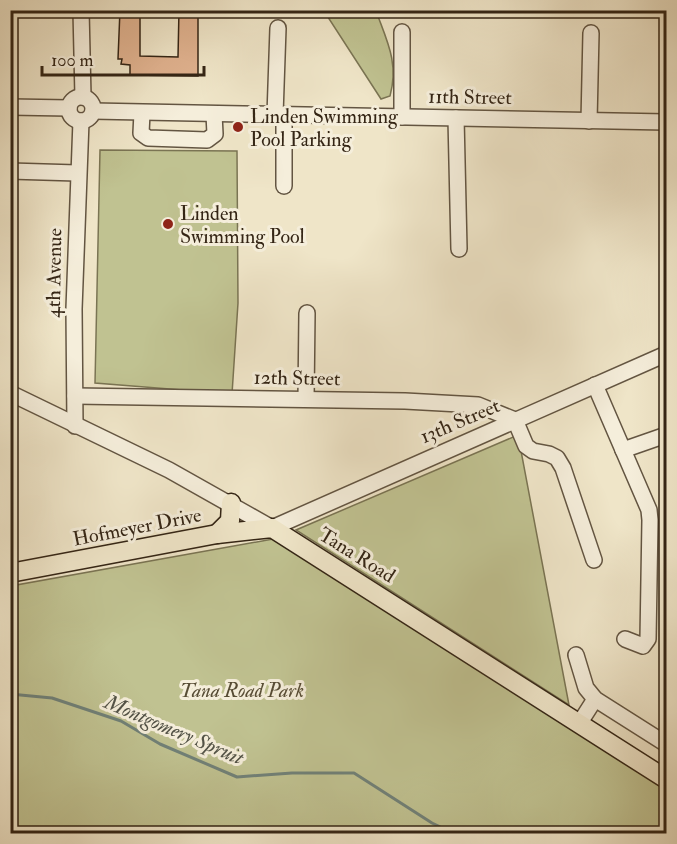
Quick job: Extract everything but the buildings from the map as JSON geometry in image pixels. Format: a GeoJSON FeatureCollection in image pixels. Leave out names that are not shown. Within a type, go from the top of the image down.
{"type":"FeatureCollection","features":[{"type":"Feature","properties":{"kind":"main road"},"geometry":{"type":"LineString","coordinates":[[217,534],[230,521],[231,503]]}},
{"type":"Feature","properties":{"kind":"main road","name":"Hofmeyer Drive"},"geometry":{"type":"LineString","coordinates":[[10,573],[217,534],[272,528]]}},
{"type":"Feature","properties":{"kind":"main road","name":"Tana Road"},"geometry":{"type":"LineString","coordinates":[[272,528],[666,779]]}},
{"type":"Feature","properties":{"kind":"street"},"geometry":{"type":"LineString","coordinates":[[81,10],[82,97]]}},
{"type":"Feature","properties":{"kind":"street"},"geometry":{"type":"LineString","coordinates":[[278,28],[284,186]]}},
{"type":"Feature","properties":{"kind":"street"},"geometry":{"type":"LineString","coordinates":[[402,32],[402,117]]}},
{"type":"Feature","properties":{"kind":"street"},"geometry":{"type":"LineString","coordinates":[[589,121],[591,33]]}},
{"type":"Feature","properties":{"kind":"street"},"geometry":{"type":"LineString","coordinates":[[82,97],[92,103],[87,116],[74,119],[69,108],[75,98],[82,97]]}},
{"type":"Feature","properties":{"kind":"street"},"geometry":{"type":"LineString","coordinates":[[10,107],[69,108]]}},
{"type":"Feature","properties":{"kind":"street"},"geometry":{"type":"LineString","coordinates":[[142,113],[141,133],[148,138],[207,140],[215,134],[214,114]]}},
{"type":"Feature","properties":{"kind":"street","name":"11th Street"},"geometry":{"type":"LineString","coordinates":[[87,116],[142,113],[666,122]]}},
{"type":"Feature","properties":{"kind":"street","name":"4th Avenue"},"geometry":{"type":"LineString","coordinates":[[75,426],[77,173],[87,116]]}},
{"type":"Feature","properties":{"kind":"street"},"geometry":{"type":"LineString","coordinates":[[456,118],[459,249]]}},
{"type":"Feature","properties":{"kind":"street"},"geometry":{"type":"LineString","coordinates":[[10,171],[77,173]]}},
{"type":"Feature","properties":{"kind":"street"},"geometry":{"type":"LineString","coordinates":[[306,399],[307,313]]}},
{"type":"Feature","properties":{"kind":"street","name":"13th Street"},"geometry":{"type":"LineString","coordinates":[[272,528],[666,354]]}},
{"type":"Feature","properties":{"kind":"street"},"geometry":{"type":"LineString","coordinates":[[595,385],[649,510],[648,639],[643,646],[625,639]]}},
{"type":"Feature","properties":{"kind":"street","name":"Tana Road"},"geometry":{"type":"LineString","coordinates":[[10,393],[169,470],[272,528]]}},
{"type":"Feature","properties":{"kind":"street","name":"12th Street"},"geometry":{"type":"LineString","coordinates":[[75,396],[306,399],[471,405],[491,409],[515,420]]}},
{"type":"Feature","properties":{"kind":"street"},"geometry":{"type":"LineString","coordinates":[[515,420],[526,446],[533,451],[557,458],[563,468],[594,560]]}},
{"type":"Feature","properties":{"kind":"street"},"geometry":{"type":"LineString","coordinates":[[623,450],[666,435]]}},
{"type":"Feature","properties":{"kind":"street"},"geometry":{"type":"LineString","coordinates":[[576,655],[586,688],[595,699],[666,744]]}},
{"type":"Feature","properties":{"kind":"street"},"geometry":{"type":"LineString","coordinates":[[579,724],[595,699]]}},
{"type":"Feature","properties":{"kind":"green space"},"geometry":{"type":"Polygon","coordinates":[[[324,11],[376,11],[391,52],[393,73],[390,96],[381,99],[324,11]]]}},
{"type":"Feature","properties":{"kind":"green space","name":"Linden Swimming Pool"},"geometry":{"type":"Polygon","coordinates":[[[100,150],[237,151],[238,303],[232,394],[95,383],[100,150]]]}},
{"type":"Feature","properties":{"kind":"green space"},"geometry":{"type":"Polygon","coordinates":[[[518,435],[569,705],[296,530],[518,435]]]}},
{"type":"Feature","properties":{"kind":"green space","name":"Tana Road Park"},"geometry":{"type":"Polygon","coordinates":[[[273,539],[585,735],[666,789],[666,833],[11,834],[11,586],[273,539]]]}},
{"type":"Feature","properties":{"kind":"waterway","name":"Montgomery Spruit"},"geometry":{"type":"LineString","coordinates":[[10,694],[52,698],[121,721],[160,744],[237,777],[292,773],[354,773],[432,823],[455,834]]}},
{"type":"Feature","properties":{"kind":"place","name":"Linden Swimming Pool Parking"},"geometry":{"type":"Point","coordinates":[238,127]}},
{"type":"Feature","properties":{"kind":"place","name":"Linden Swimming Pool"},"geometry":{"type":"Point","coordinates":[168,224]}}]}
